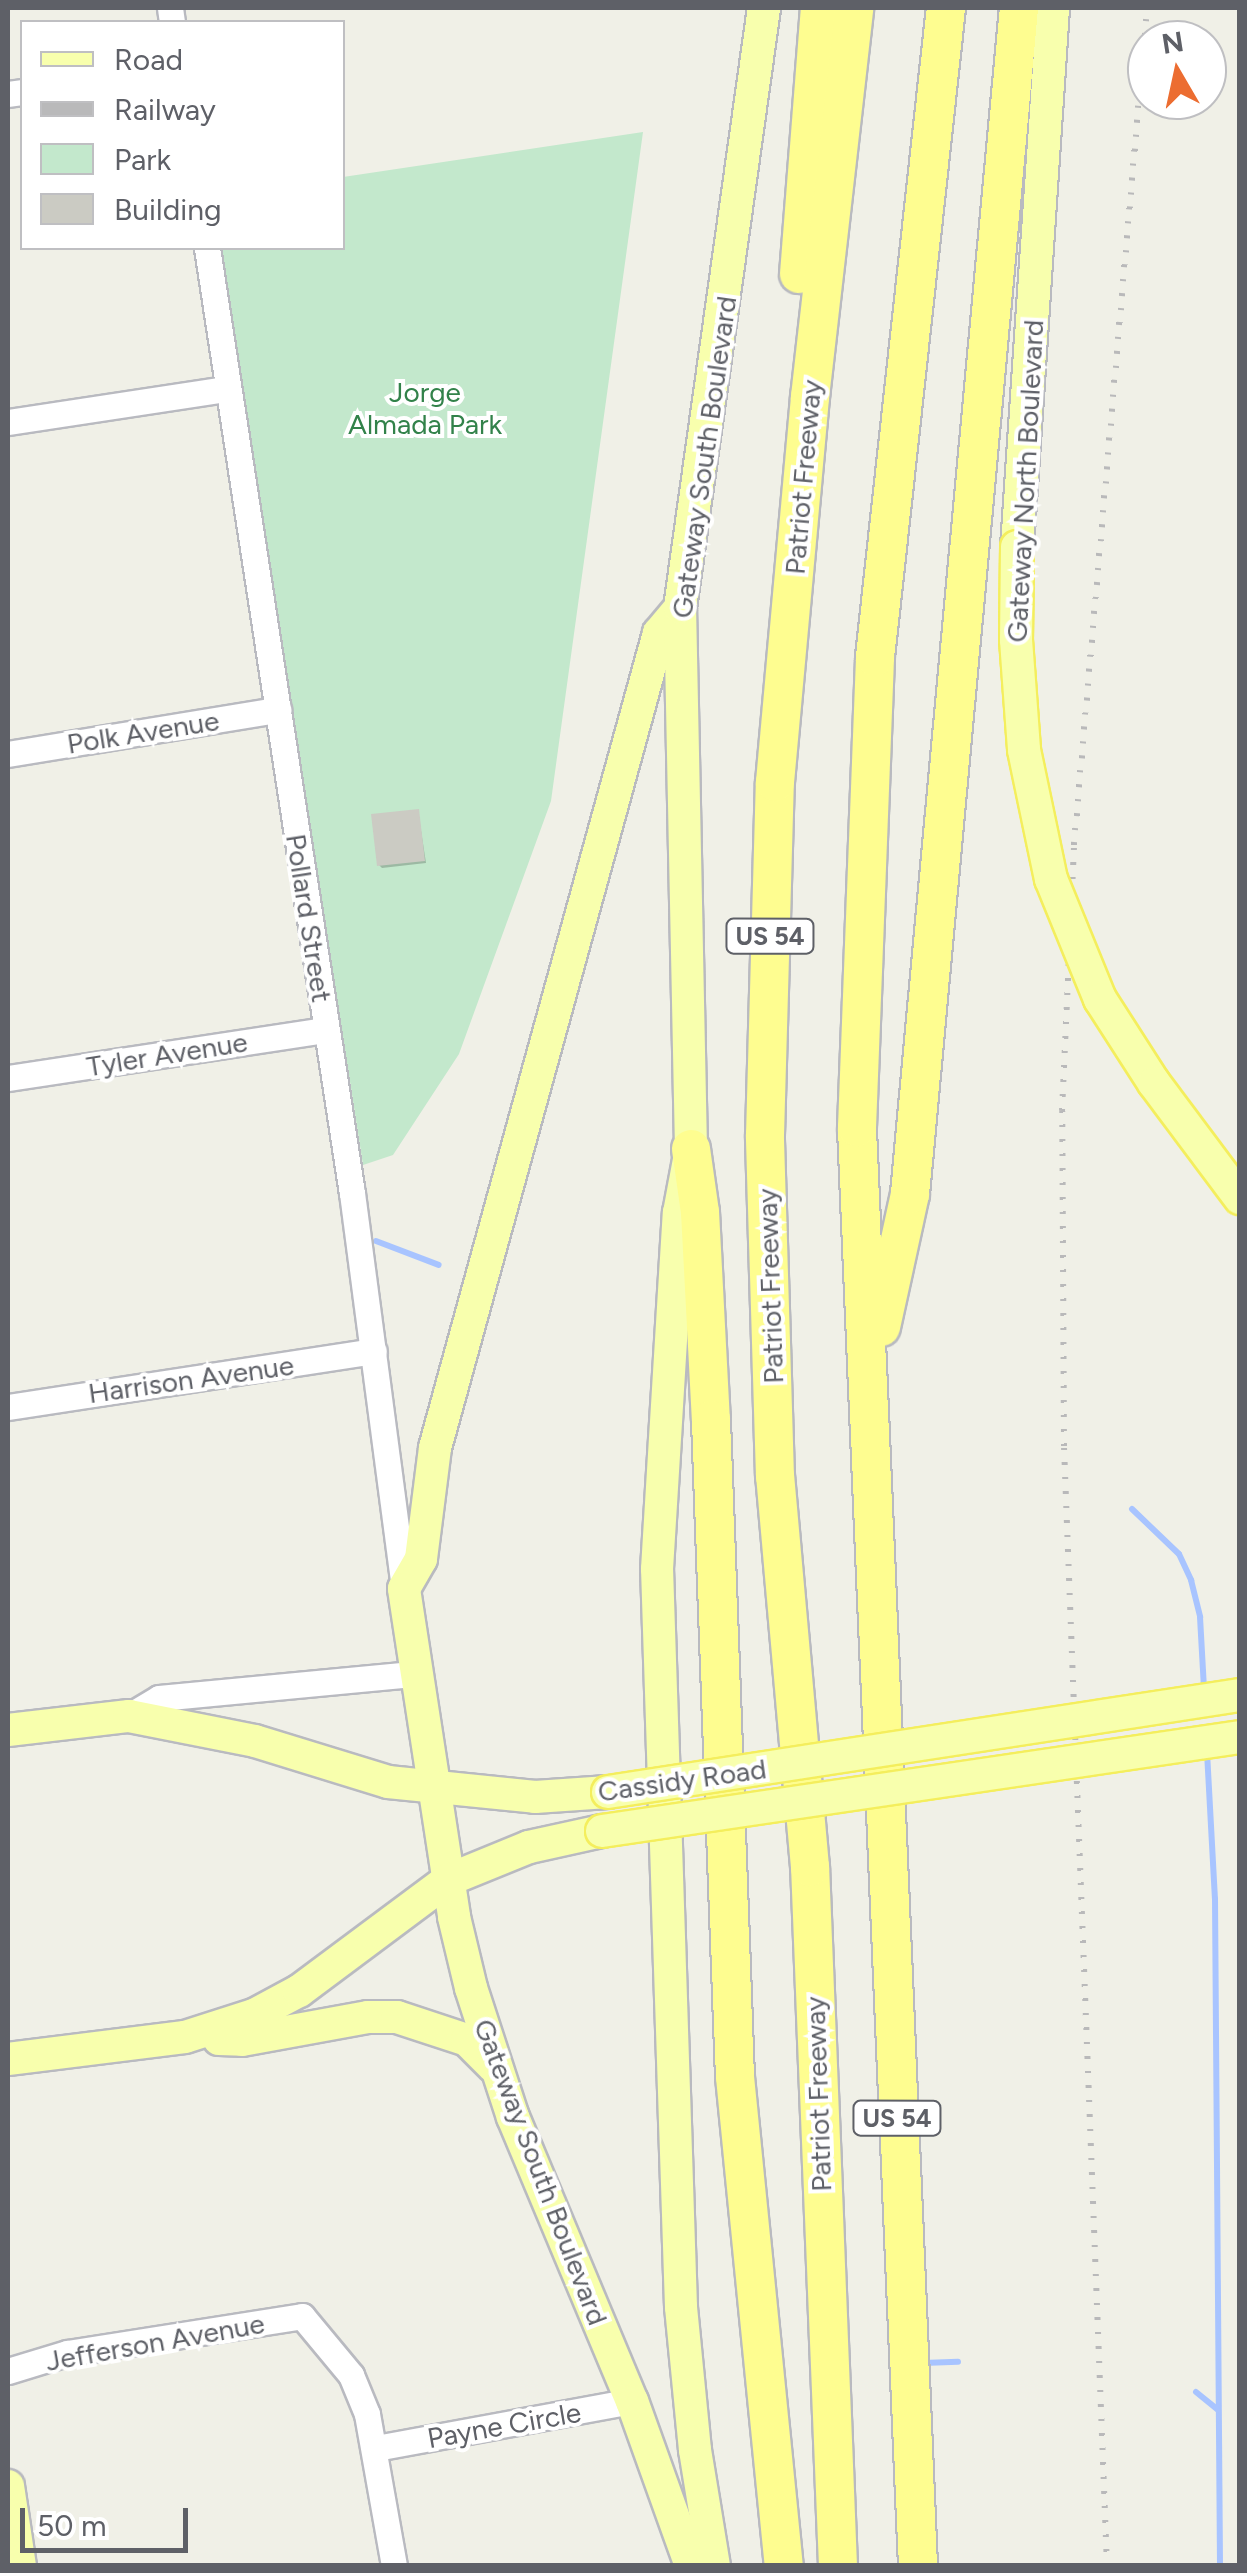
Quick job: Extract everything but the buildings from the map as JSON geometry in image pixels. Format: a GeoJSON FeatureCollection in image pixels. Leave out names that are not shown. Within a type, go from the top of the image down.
{"type":"FeatureCollection","features":[{"type":"Feature","properties":{"kind":"highway"},"geometry":{"type":"LineString","coordinates":[[810,396],[792,349],[820,8]]}},
{"type":"Feature","properties":{"kind":"highway","name":"Patriot Freeway"},"geometry":{"type":"LineString","coordinates":[[838,2566],[810,1866],[780,1556],[766,1155],[776,782],[810,396],[854,8]]}},
{"type":"Feature","properties":{"kind":"highway","name":"US 54"},"geometry":{"type":"LineString","coordinates":[[918,2566],[858,1127],[874,692],[946,8]]}},
{"type":"Feature","properties":{"kind":"highway"},"geometry":{"type":"LineString","coordinates":[[871,1372],[910,1194],[1019,8]]}},
{"type":"Feature","properties":{"kind":"highway"},"geometry":{"type":"LineString","coordinates":[[691,1149],[700,1212],[711,1420],[734,2077],[784,2566]]}},
{"type":"Feature","properties":{"kind":"main road","name":"Gateway South Boulevard"},"geometry":{"type":"LineString","coordinates":[[714,2566],[695,2450],[680,2308],[657,1655],[659,1523],[679,1214],[691,1149],[680,608],[764,8]]}},
{"type":"Feature","properties":{"kind":"main road","name":"Gateway North Boulevard"},"geometry":{"type":"LineString","coordinates":[[1053,8],[1017,547],[1016,640],[1024,750],[1050,880],[1100,1000],[1154,1082],[1240,1198]]}},
{"type":"Feature","properties":{"kind":"main road"},"geometry":{"type":"LineString","coordinates":[[404,1589],[420,1559],[435,1448],[659,634],[680,608]]}},
{"type":"Feature","properties":{"kind":"main road","name":"Gateway South Boulevard"},"geometry":{"type":"LineString","coordinates":[[404,1589],[448,1880],[471,1988],[497,2070],[632,2402],[691,2566]]}},
{"type":"Feature","properties":{"kind":"main road","name":"Cassidy Road"},"geometry":{"type":"LineString","coordinates":[[8,1730],[129,1716],[235,1736],[388,1782],[535,1797],[608,1792],[1240,1695]]}},
{"type":"Feature","properties":{"kind":"main road","name":"Cassidy Road"},"geometry":{"type":"LineString","coordinates":[[185,2037],[254,2015],[299,1992],[448,1880],[528,1847],[602,1831],[1240,1737]]}},
{"type":"Feature","properties":{"kind":"main road"},"geometry":{"type":"LineString","coordinates":[[8,2059],[185,2037],[242,2040],[368,2017],[397,2017],[468,2040],[497,2070]]}},
{"type":"Feature","properties":{"kind":"main road"},"geometry":{"type":"LineString","coordinates":[[8,2486],[20,2566]]}},
{"type":"Feature","properties":{"kind":"street","name":"Pollard Street"},"geometry":{"type":"LineString","coordinates":[[207,250],[374,1351],[404,1589]]}},
{"type":"Feature","properties":{"kind":"street"},"geometry":{"type":"LineString","coordinates":[[8,422],[226,389]]}},
{"type":"Feature","properties":{"kind":"street","name":"Polk Avenue"},"geometry":{"type":"LineString","coordinates":[[8,754],[278,710]]}},
{"type":"Feature","properties":{"kind":"street","name":"Tyler Avenue"},"geometry":{"type":"LineString","coordinates":[[8,1078],[326,1030]]}},
{"type":"Feature","properties":{"kind":"street","name":"Harrison Avenue"},"geometry":{"type":"LineString","coordinates":[[8,1407],[374,1351]]}},
{"type":"Feature","properties":{"kind":"street"},"geometry":{"type":"LineString","coordinates":[[129,1716],[159,1698],[415,1674]]}},
{"type":"Feature","properties":{"kind":"street","name":"Jefferson Avenue"},"geometry":{"type":"LineString","coordinates":[[8,2371],[67,2353],[302,2316],[351,2375],[376,2448]]}},
{"type":"Feature","properties":{"kind":"street","name":"Payne Circle"},"geometry":{"type":"LineString","coordinates":[[376,2448],[632,2402]]}},
{"type":"Feature","properties":{"kind":"street"},"geometry":{"type":"LineString","coordinates":[[376,2448],[394,2566]]}},
{"type":"Feature","properties":{"kind":"green space","name":"Jorge Almada Park"},"geometry":{"type":"Polygon","coordinates":[[[643,132],[551,801],[459,1054],[393,1155],[363,1165],[220,250],[345,250],[345,177],[643,132]]]}},
{"type":"Feature","properties":{"kind":"waterway"},"geometry":{"type":"LineString","coordinates":[[376,1241],[439,1265]]}},
{"type":"Feature","properties":{"kind":"waterway"},"geometry":{"type":"LineString","coordinates":[[1132,1509],[1179,1554],[1191,1580],[1200,1617],[1204,1689]]}},
{"type":"Feature","properties":{"kind":"waterway"},"geometry":{"type":"LineString","coordinates":[[1207,1752],[1215,1899],[1220,2566]]}},
{"type":"Feature","properties":{"kind":"waterway"},"geometry":{"type":"LineString","coordinates":[[923,2363],[958,2362]]}},
{"type":"Feature","properties":{"kind":"waterway"},"geometry":{"type":"LineString","coordinates":[[1196,2392],[1218,2410]]}},
{"type":"Feature","properties":{"kind":"railway"},"geometry":{"type":"LineString","coordinates":[[1107,2566],[1064,1446],[1062,1111],[1074,845],[1147,8]]}}]}
